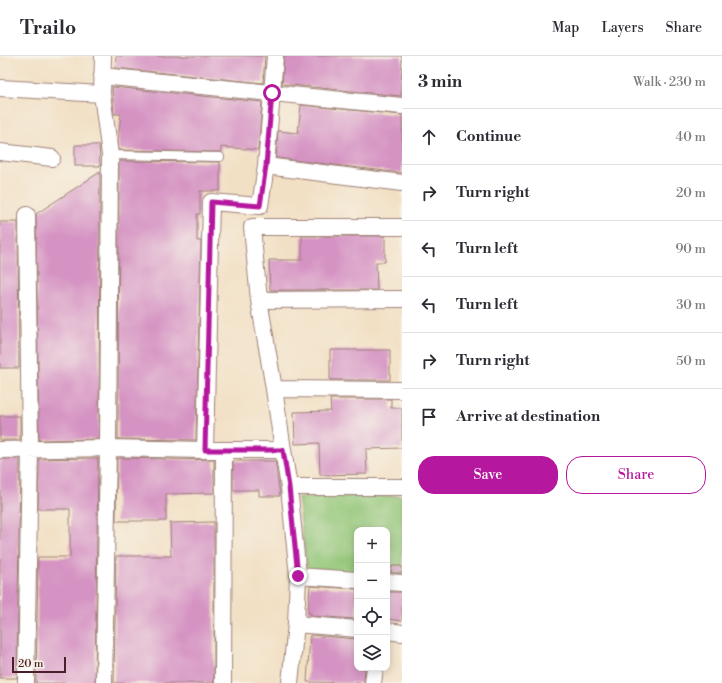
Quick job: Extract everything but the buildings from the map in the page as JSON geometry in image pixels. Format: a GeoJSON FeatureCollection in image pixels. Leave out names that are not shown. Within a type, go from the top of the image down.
{"type":"FeatureCollection","features":[{"type":"Feature","properties":{"kind":"street"},"geometry":{"type":"LineString","coordinates":[[102,56],[102,94],[110,154],[108,448],[104,683]]}},
{"type":"Feature","properties":{"kind":"street"},"geometry":{"type":"LineString","coordinates":[[205,450],[211,202],[260,206],[266,166],[275,56]]}},
{"type":"Feature","properties":{"kind":"street"},"geometry":{"type":"LineString","coordinates":[[102,76],[402,106]]}},
{"type":"Feature","properties":{"kind":"street"},"geometry":{"type":"LineString","coordinates":[[0,88],[102,94]]}},
{"type":"Feature","properties":{"kind":"street"},"geometry":{"type":"LineString","coordinates":[[0,152],[52,158]]}},
{"type":"Feature","properties":{"kind":"street"},"geometry":{"type":"LineString","coordinates":[[266,166],[402,183]]}},
{"type":"Feature","properties":{"kind":"street"},"geometry":{"type":"LineString","coordinates":[[26,683],[30,450],[27,214]]}},
{"type":"Feature","properties":{"kind":"street"},"geometry":{"type":"LineString","coordinates":[[290,683],[296,624],[298,576],[289,487],[259,300],[252,227],[402,228]]}},
{"type":"Feature","properties":{"kind":"street"},"geometry":{"type":"LineString","coordinates":[[259,300],[402,299]]}},
{"type":"Feature","properties":{"kind":"street"},"geometry":{"type":"LineString","coordinates":[[274,389],[402,390]]}},
{"type":"Feature","properties":{"kind":"street"},"geometry":{"type":"LineString","coordinates":[[0,450],[108,448],[283,450]]}},
{"type":"Feature","properties":{"kind":"street"},"geometry":{"type":"LineString","coordinates":[[223,683],[224,450]]}},
{"type":"Feature","properties":{"kind":"street"},"geometry":{"type":"LineString","coordinates":[[289,487],[402,487]]}},
{"type":"Feature","properties":{"kind":"street"},"geometry":{"type":"LineString","coordinates":[[298,576],[354,580]]}},
{"type":"Feature","properties":{"kind":"street"},"geometry":{"type":"LineString","coordinates":[[390,582],[402,583]]}},
{"type":"Feature","properties":{"kind":"street"},"geometry":{"type":"LineString","coordinates":[[296,624],[354,629]]}},
{"type":"Feature","properties":{"kind":"street"},"geometry":{"type":"LineString","coordinates":[[390,631],[402,632]]}},
{"type":"Feature","properties":{"kind":"street"},"geometry":{"type":"LineString","coordinates":[[373,683],[375,671]]}},
{"type":"Feature","properties":{"kind":"lane"},"geometry":{"type":"LineString","coordinates":[[110,154],[220,157]]}},
{"type":"Feature","properties":{"kind":"green space"},"geometry":{"type":"Polygon","coordinates":[[[402,496],[402,582],[390,580],[390,527],[354,527],[354,577],[307,570],[298,497],[402,496]]]}},
{"type":"Feature","properties":{"kind":"route"},"geometry":{"type":"LineString","coordinates":[[272,93],[266,166],[260,206],[211,202],[205,450],[283,450],[289,487],[298,576]]}}]}
